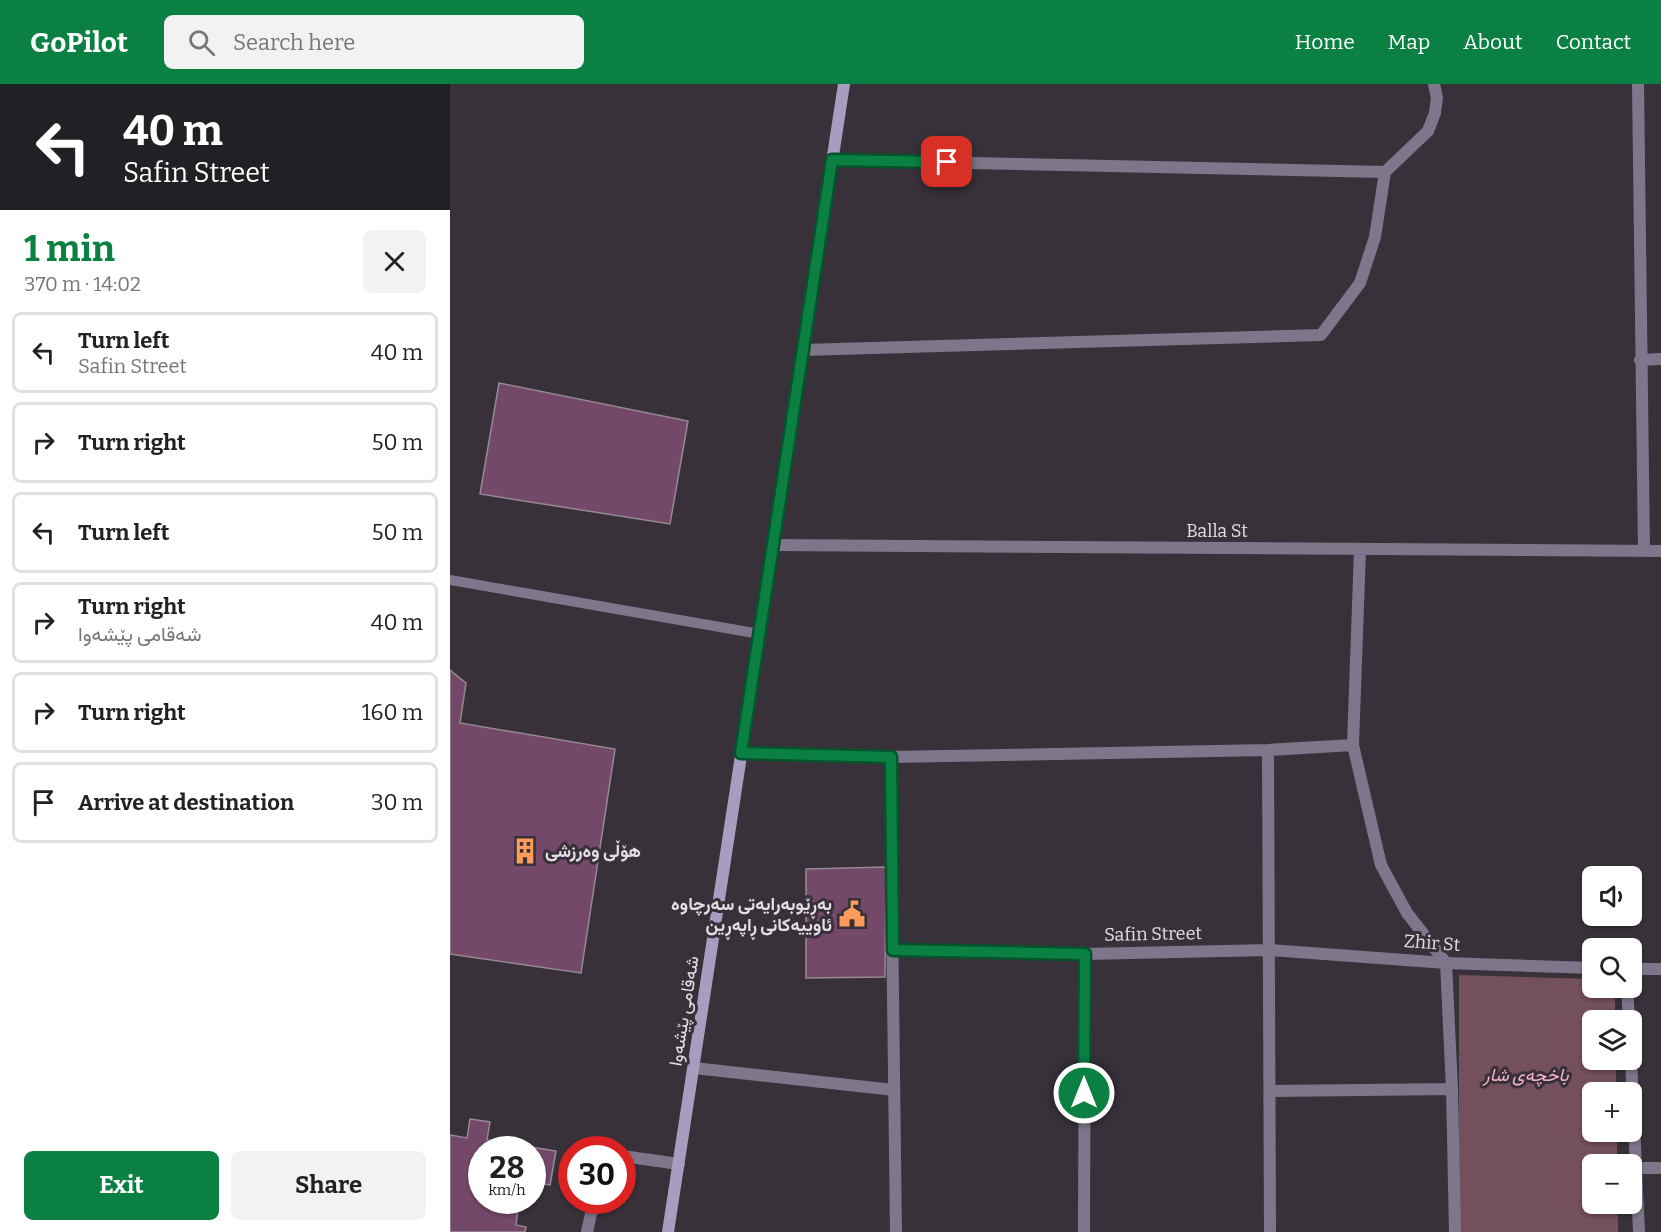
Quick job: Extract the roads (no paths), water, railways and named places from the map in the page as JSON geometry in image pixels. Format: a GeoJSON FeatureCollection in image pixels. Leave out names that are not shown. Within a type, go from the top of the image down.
{"type":"FeatureCollection","features":[{"type":"Feature","properties":{"kind":"street","name":"شەقامی پێشەوا"},"geometry":{"type":"LineString","coordinates":[[668,1232],[844,84]]}},
{"type":"Feature","properties":{"kind":"street"},"geometry":{"type":"LineString","coordinates":[[803,350],[1321,335],[1360,283],[1375,237],[1385,172],[1428,131],[1435,113],[1437,98],[1434,84]]}},
{"type":"Feature","properties":{"kind":"street"},"geometry":{"type":"LineString","coordinates":[[1638,84],[1644,551]]}},
{"type":"Feature","properties":{"kind":"street"},"geometry":{"type":"LineString","coordinates":[[832,160],[1385,172]]}},
{"type":"Feature","properties":{"kind":"street"},"geometry":{"type":"LineString","coordinates":[[1640,360],[1661,359]]}},
{"type":"Feature","properties":{"kind":"street","name":"Balla St"},"geometry":{"type":"LineString","coordinates":[[773,545],[1661,551]]}},
{"type":"Feature","properties":{"kind":"street"},"geometry":{"type":"LineString","coordinates":[[1360,550],[1353,745],[1381,865],[1407,912],[1446,963],[1455,1232]]}},
{"type":"Feature","properties":{"kind":"street"},"geometry":{"type":"LineString","coordinates":[[741,753],[891,757],[1268,750],[1353,745]]}},
{"type":"Feature","properties":{"kind":"street"},"geometry":{"type":"LineString","coordinates":[[1268,750],[1270,1232]]}},
{"type":"Feature","properties":{"kind":"street"},"geometry":{"type":"LineString","coordinates":[[891,757],[896,1232]]}},
{"type":"Feature","properties":{"kind":"street","name":"Safin Street"},"geometry":{"type":"LineString","coordinates":[[893,950],[1085,954],[1269,950]]}},
{"type":"Feature","properties":{"kind":"street","name":"Zhir St"},"geometry":{"type":"LineString","coordinates":[[1269,950],[1446,963],[1582,968]]}},
{"type":"Feature","properties":{"kind":"street"},"geometry":{"type":"LineString","coordinates":[[1084,1232],[1085,954]]}},
{"type":"Feature","properties":{"kind":"street"},"geometry":{"type":"LineString","coordinates":[[1642,969],[1661,969]]}},
{"type":"Feature","properties":{"kind":"street"},"geometry":{"type":"LineString","coordinates":[[694,1068],[894,1090]]}},
{"type":"Feature","properties":{"kind":"street"},"geometry":{"type":"LineString","coordinates":[[1632,1070],[1636,1154]]}},
{"type":"Feature","properties":{"kind":"street"},"geometry":{"type":"LineString","coordinates":[[1270,1091],[1452,1089]]}},
{"type":"Feature","properties":{"kind":"street"},"geometry":{"type":"LineString","coordinates":[[636,1158],[679,1164]]}},
{"type":"Feature","properties":{"kind":"street"},"geometry":{"type":"LineString","coordinates":[[1642,1168],[1661,1168]]}},
{"type":"Feature","properties":{"kind":"street"},"geometry":{"type":"LineString","coordinates":[[587,1232],[591,1214]]}},
{"type":"Feature","properties":{"kind":"street"},"geometry":{"type":"LineString","coordinates":[[1638,1214],[1639,1232]]}},
{"type":"Feature","properties":{"kind":"lane"},"geometry":{"type":"LineString","coordinates":[[450,580],[760,634]]}},
{"type":"Feature","properties":{"kind":"place","name":"هۆڵی وەرزشی"},"geometry":{"type":"Point","coordinates":[525,851]}},
{"type":"Feature","properties":{"kind":"place","name":"بەڕێوبەرایەتی سەرچاوە ئاوییەکانی ڕاپەڕین"},"geometry":{"type":"Point","coordinates":[852,914]}},
{"type":"Feature","properties":{"kind":"park label","name":"باخچەی شار"},"geometry":{"type":"Point","coordinates":[1526,1075]}}]}
